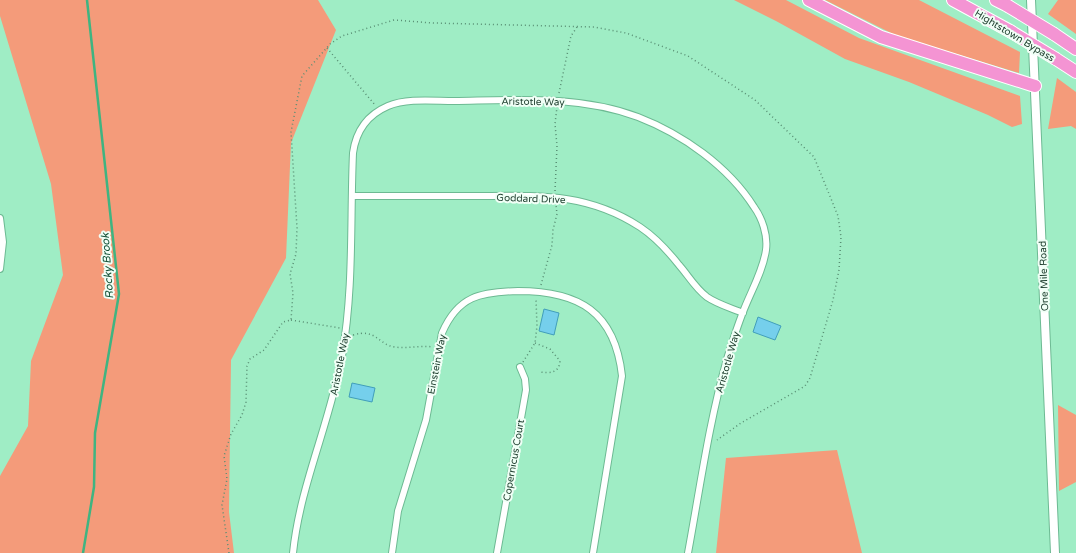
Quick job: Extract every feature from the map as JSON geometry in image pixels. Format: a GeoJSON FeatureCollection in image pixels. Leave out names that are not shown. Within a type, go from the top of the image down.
{"type":"FeatureCollection","features":[{"type":"Feature","properties":{"kind":"highway"},"geometry":{"type":"LineString","coordinates":[[810,0],[860,27],[902,45],[1035,86]]}},
{"type":"Feature","properties":{"kind":"highway","name":"Hightstown Bypass"},"geometry":{"type":"LineString","coordinates":[[953,0],[1010,31],[1076,72]]}},
{"type":"Feature","properties":{"kind":"highway","name":"Hightstown Bypass"},"geometry":{"type":"LineString","coordinates":[[996,0],[1054,34],[1076,49]]}},
{"type":"Feature","properties":{"kind":"street","name":"One Mile Road"},"geometry":{"type":"LineString","coordinates":[[1031,0],[1055,553]]}},
{"type":"Feature","properties":{"kind":"street","name":"Aristotle Way"},"geometry":{"type":"LineString","coordinates":[[293,553],[296,525],[302,499],[332,399],[345,332],[352,249],[354,143],[360,129],[370,117],[380,111],[393,104],[406,102],[557,101],[594,105],[616,110],[658,126],[695,148],[730,178],[754,206],[761,220],[766,247],[764,262],[732,343],[715,407],[688,553]]}},
{"type":"Feature","properties":{"kind":"street","name":"Goddard Drive"},"geometry":{"type":"LineString","coordinates":[[352,196],[555,197],[584,201],[600,206],[642,228],[669,253],[698,289],[707,297],[743,313]]}},
{"type":"Feature","properties":{"kind":"street"},"geometry":{"type":"LineString","coordinates":[[0,218],[3,242],[0,269]]}},
{"type":"Feature","properties":{"kind":"street","name":"Einstein Way"},"geometry":{"type":"LineString","coordinates":[[392,553],[400,505],[426,420],[438,348],[448,319],[455,309],[476,295],[497,292],[538,291],[555,293],[568,297],[591,311],[610,333],[616,344],[620,361],[621,383],[593,553]]}},
{"type":"Feature","properties":{"kind":"street","name":"Copernicus Court"},"geometry":{"type":"LineString","coordinates":[[497,553],[526,390],[525,379],[520,367]]}},
{"type":"Feature","properties":{"kind":"path"},"geometry":{"type":"LineString","coordinates":[[291,320],[293,293],[290,274],[296,254],[297,228],[291,132],[302,76],[327,48],[342,36],[394,20],[433,23],[594,27],[626,33],[688,56],[755,100],[814,157],[838,216],[841,237],[839,270],[833,300],[810,378],[804,386],[741,423],[717,440]]}},
{"type":"Feature","properties":{"kind":"path"},"geometry":{"type":"LineString","coordinates":[[520,367],[535,343],[537,326],[535,297],[552,245],[553,230],[557,214],[554,182],[557,101],[571,36],[577,27]]}},
{"type":"Feature","properties":{"kind":"path"},"geometry":{"type":"LineString","coordinates":[[327,48],[380,111]]}},
{"type":"Feature","properties":{"kind":"path"},"geometry":{"type":"LineString","coordinates":[[229,553],[222,505],[227,479],[224,456],[231,434],[242,415],[246,402],[247,366],[250,359],[264,350],[283,322],[291,320],[345,332],[353,336],[367,333],[377,336],[394,348],[415,346],[438,348]]}},
{"type":"Feature","properties":{"kind":"path"},"geometry":{"type":"LineString","coordinates":[[535,343],[550,349],[560,361],[557,370],[553,372],[539,372]]}},
{"type":"Feature","properties":{"kind":"shaded area"},"geometry":{"type":"Polygon","coordinates":[[[0,0],[318,0],[336,30],[291,143],[286,258],[231,360],[229,512],[234,553],[0,553],[0,476],[28,426],[31,361],[63,275],[51,184],[0,16],[0,0]]]}},
{"type":"Feature","properties":{"kind":"shaded area"},"geometry":{"type":"Polygon","coordinates":[[[734,0],[786,0],[859,38],[1020,96],[1022,124],[1012,127],[988,115],[909,82],[845,59],[734,0]]]}},
{"type":"Feature","properties":{"kind":"shaded area"},"geometry":{"type":"Polygon","coordinates":[[[825,0],[919,0],[1020,52],[1019,73],[897,36],[825,0]]]}},
{"type":"Feature","properties":{"kind":"shaded area"},"geometry":{"type":"Polygon","coordinates":[[[1058,0],[1076,0],[1076,34],[1048,14],[1058,0]]]}},
{"type":"Feature","properties":{"kind":"shaded area"},"geometry":{"type":"Polygon","coordinates":[[[1057,78],[1076,92],[1076,129],[1071,126],[1048,129],[1057,78]]]}},
{"type":"Feature","properties":{"kind":"shaded area"},"geometry":{"type":"Polygon","coordinates":[[[1058,405],[1076,415],[1076,482],[1059,491],[1058,405]]]}},
{"type":"Feature","properties":{"kind":"shaded area"},"geometry":{"type":"Polygon","coordinates":[[[837,450],[862,553],[716,553],[726,458],[837,450]]]}},
{"type":"Feature","properties":{"kind":"building"},"geometry":{"type":"Polygon","coordinates":[[[544,309],[559,313],[554,335],[539,331],[544,309]]]}},
{"type":"Feature","properties":{"kind":"building"},"geometry":{"type":"Polygon","coordinates":[[[758,317],[781,326],[775,340],[753,332],[758,317]]]}},
{"type":"Feature","properties":{"kind":"building"},"geometry":{"type":"Polygon","coordinates":[[[352,383],[375,388],[372,402],[349,397],[352,383]]]}},
{"type":"Feature","properties":{"kind":"waterway","name":"Rocky Brook"},"geometry":{"type":"LineString","coordinates":[[83,553],[94,487],[95,433],[119,294],[87,0]]}}]}
